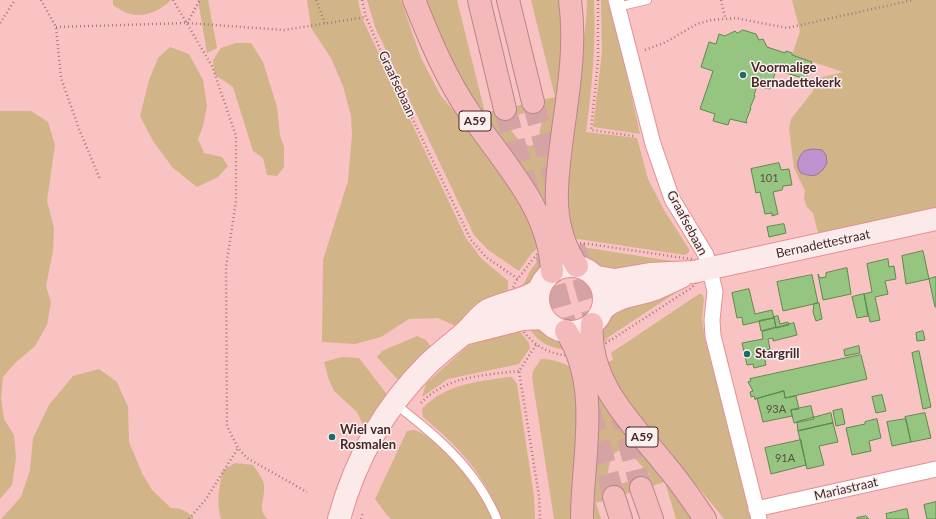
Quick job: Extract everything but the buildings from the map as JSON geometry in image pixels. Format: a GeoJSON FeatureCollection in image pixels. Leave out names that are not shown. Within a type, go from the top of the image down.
{"type":"FeatureCollection","features":[{"type":"Feature","properties":{"kind":"highway","name":"A59"},"geometry":{"type":"LineString","coordinates":[[414,0],[440,63],[470,114],[522,184],[556,244],[577,266]]}},
{"type":"Feature","properties":{"kind":"highway","name":"A59"},"geometry":{"type":"LineString","coordinates":[[479,0],[505,109]]}},
{"type":"Feature","properties":{"kind":"highway"},"geometry":{"type":"LineString","coordinates":[[508,0],[533,102]]}},
{"type":"Feature","properties":{"kind":"highway","name":"A59"},"geometry":{"type":"LineString","coordinates":[[552,272],[559,223],[556,190],[558,163],[571,71],[572,43],[570,0]]}},
{"type":"Feature","properties":{"kind":"highway","name":"A59"},"geometry":{"type":"LineString","coordinates":[[582,519],[588,430],[586,353],[598,316]]}},
{"type":"Feature","properties":{"kind":"highway","name":"A59"},"geometry":{"type":"LineString","coordinates":[[566,331],[572,340],[586,353],[616,404],[667,467],[705,519]]}},
{"type":"Feature","properties":{"kind":"highway"},"geometry":{"type":"LineString","coordinates":[[641,488],[652,519]]}},
{"type":"Feature","properties":{"kind":"highway"},"geometry":{"type":"LineString","coordinates":[[614,497],[621,519]]}},
{"type":"Feature","properties":{"kind":"main road","name":"Bernadettestraat"},"geometry":{"type":"LineString","coordinates":[[597,277],[615,280],[650,274],[701,270],[936,219]]}},
{"type":"Feature","properties":{"kind":"main road"},"geometry":{"type":"LineString","coordinates":[[339,519],[352,480],[363,455],[379,425],[394,403],[428,365],[488,311],[530,296],[539,290],[552,272],[559,268],[577,266],[592,272],[597,277],[604,292],[598,316],[580,330],[566,331],[552,326],[544,318],[539,307],[539,290]]}},
{"type":"Feature","properties":{"kind":"main road","name":"Bernadettestraat"},"geometry":{"type":"LineString","coordinates":[[598,316],[612,301],[654,289],[701,270]]}},
{"type":"Feature","properties":{"kind":"main road"},"geometry":{"type":"LineString","coordinates":[[463,334],[522,319],[544,318]]}},
{"type":"Feature","properties":{"kind":"street","name":"Graafsebaan"},"geometry":{"type":"LineString","coordinates":[[617,3],[651,139],[672,199],[706,255],[701,270],[715,291],[712,320],[713,336],[757,514]]}},
{"type":"Feature","properties":{"kind":"street","name":"Mariastraat"},"geometry":{"type":"LineString","coordinates":[[757,514],[936,469]]}},
{"type":"Feature","properties":{"kind":"lane"},"geometry":{"type":"LineString","coordinates":[[617,3],[647,0]]}},
{"type":"Feature","properties":{"kind":"lane"},"geometry":{"type":"LineString","coordinates":[[394,403],[436,436],[468,468],[479,484],[497,519]]}},
{"type":"Feature","properties":{"kind":"path"},"geometry":{"type":"LineString","coordinates":[[0,23],[15,0]]}},
{"type":"Feature","properties":{"kind":"path"},"geometry":{"type":"LineString","coordinates":[[41,0],[56,27],[61,78],[79,128],[100,179]]}},
{"type":"Feature","properties":{"kind":"path"},"geometry":{"type":"LineString","coordinates":[[173,0],[212,66],[236,136],[236,201],[226,267],[227,426],[238,448],[247,458],[307,492]]}},
{"type":"Feature","properties":{"kind":"path"},"geometry":{"type":"LineString","coordinates":[[187,23],[200,0]]}},
{"type":"Feature","properties":{"kind":"path"},"geometry":{"type":"LineString","coordinates":[[316,0],[325,23]]}},
{"type":"Feature","properties":{"kind":"path","name":"Graafsebaan"},"geometry":{"type":"LineString","coordinates":[[362,0],[366,16],[390,72],[471,240],[486,257],[518,279],[534,256],[556,244]]}},
{"type":"Feature","properties":{"kind":"path"},"geometry":{"type":"LineString","coordinates":[[598,0],[598,61],[591,130],[651,139]]}},
{"type":"Feature","properties":{"kind":"path"},"geometry":{"type":"LineString","coordinates":[[721,0],[725,18]]}},
{"type":"Feature","properties":{"kind":"path"},"geometry":{"type":"LineString","coordinates":[[631,55],[666,42],[697,24],[725,18],[749,19],[787,28],[913,0]]}},
{"type":"Feature","properties":{"kind":"path"},"geometry":{"type":"LineString","coordinates":[[56,27],[187,23],[284,30],[366,16]]}},
{"type":"Feature","properties":{"kind":"path"},"geometry":{"type":"LineString","coordinates":[[540,519],[539,496],[519,371],[536,345],[552,352],[586,353],[691,288],[701,270],[691,259],[589,244],[556,244]]}},
{"type":"Feature","properties":{"kind":"path"},"geometry":{"type":"LineString","coordinates":[[189,519],[206,499],[238,448]]}},
{"type":"Feature","properties":{"kind":"shaded area"},"geometry":{"type":"Polygon","coordinates":[[[113,0],[171,0],[164,6],[150,13],[136,15],[121,10],[113,5],[113,0]]]}},
{"type":"Feature","properties":{"kind":"shaded area"},"geometry":{"type":"Polygon","coordinates":[[[198,0],[208,0],[217,48],[207,53],[198,0]]]}},
{"type":"Feature","properties":{"kind":"shaded area"},"geometry":{"type":"Polygon","coordinates":[[[307,0],[358,0],[362,18],[466,238],[481,258],[508,281],[508,297],[458,327],[438,318],[409,319],[381,337],[355,344],[322,342],[323,260],[348,181],[352,135],[351,116],[343,86],[331,58],[311,28],[307,0]]]}},
{"type":"Feature","properties":{"kind":"shaded area"},"geometry":{"type":"Polygon","coordinates":[[[367,0],[401,0],[421,58],[441,96],[519,187],[540,246],[532,253],[519,271],[488,250],[474,235],[375,27],[367,0]]]}},
{"type":"Feature","properties":{"kind":"shaded area"},"geometry":{"type":"Polygon","coordinates":[[[422,0],[457,0],[485,113],[555,97],[531,0],[565,0],[554,223],[478,114],[422,0]],[[544,108],[502,119],[522,144],[531,146],[538,141],[544,108]]]}},
{"type":"Feature","properties":{"kind":"shaded area"},"geometry":{"type":"Polygon","coordinates":[[[587,0],[594,0],[594,50],[592,83],[586,132],[637,138],[648,179],[664,210],[689,249],[689,252],[685,255],[571,238],[563,203],[586,20],[587,0]]]}},
{"type":"Feature","properties":{"kind":"shaded area"},"geometry":{"type":"Polygon","coordinates":[[[601,0],[610,0],[640,134],[593,127],[602,52],[601,0]]]}},
{"type":"Feature","properties":{"kind":"shaded area"},"geometry":{"type":"Polygon","coordinates":[[[792,0],[936,0],[936,208],[818,233],[813,213],[807,207],[804,199],[805,191],[794,168],[789,128],[791,119],[813,91],[815,79],[843,72],[792,55],[800,31],[792,0]]]}},
{"type":"Feature","properties":{"kind":"shaded area"},"geometry":{"type":"Polygon","coordinates":[[[236,43],[251,43],[263,62],[277,107],[280,135],[284,147],[284,167],[277,176],[267,175],[263,158],[253,151],[233,87],[215,75],[213,60],[221,48],[236,43]]]}},
{"type":"Feature","properties":{"kind":"shaded area"},"geometry":{"type":"Polygon","coordinates":[[[170,47],[189,54],[203,80],[207,106],[203,126],[198,139],[204,153],[222,157],[228,166],[218,177],[197,187],[173,168],[153,141],[140,116],[149,80],[158,58],[170,47]]]}},
{"type":"Feature","properties":{"kind":"shaded area"},"geometry":{"type":"Polygon","coordinates":[[[0,111],[31,111],[48,122],[55,145],[47,201],[54,228],[53,251],[46,286],[51,302],[47,325],[35,346],[15,363],[3,377],[1,398],[4,419],[14,435],[16,458],[12,485],[0,499],[0,111]]]}},
{"type":"Feature","properties":{"kind":"shaded area"},"geometry":{"type":"Polygon","coordinates":[[[813,149],[822,150],[826,155],[827,163],[822,171],[816,175],[801,173],[798,167],[800,156],[804,151],[813,149]]]}},
{"type":"Feature","properties":{"kind":"shaded area"},"geometry":{"type":"Polygon","coordinates":[[[575,246],[691,264],[608,272],[586,259],[575,246]]]}},
{"type":"Feature","properties":{"kind":"shaded area"},"geometry":{"type":"Polygon","coordinates":[[[540,257],[544,264],[529,288],[521,289],[530,271],[540,257]]]}},
{"type":"Feature","properties":{"kind":"shaded area"},"geometry":{"type":"Polygon","coordinates":[[[690,281],[689,284],[601,342],[601,333],[610,317],[619,307],[690,281]]]}},
{"type":"Feature","properties":{"kind":"shaded area"},"geometry":{"type":"Polygon","coordinates":[[[699,294],[702,294],[704,299],[702,319],[705,340],[753,519],[724,519],[676,460],[633,417],[606,363],[613,360],[611,353],[699,294]]]}},
{"type":"Feature","properties":{"kind":"shaded area"},"geometry":{"type":"Polygon","coordinates":[[[527,325],[546,330],[562,341],[571,351],[545,344],[536,337],[527,325]]]}},
{"type":"Feature","properties":{"kind":"shaded area"},"geometry":{"type":"Polygon","coordinates":[[[516,327],[529,343],[530,348],[519,364],[448,379],[422,397],[426,384],[465,348],[482,338],[516,327]]]}},
{"type":"Feature","properties":{"kind":"shaded area"},"geometry":{"type":"Polygon","coordinates":[[[417,336],[426,340],[433,350],[401,383],[377,357],[382,351],[417,336]]]}},
{"type":"Feature","properties":{"kind":"shaded area"},"geometry":{"type":"Polygon","coordinates":[[[342,357],[359,358],[389,397],[370,419],[365,429],[357,412],[334,391],[329,380],[324,362],[342,357]]]}},
{"type":"Feature","properties":{"kind":"shaded area"},"geometry":{"type":"Polygon","coordinates":[[[541,359],[560,362],[577,372],[578,519],[554,519],[532,377],[533,371],[541,359]]]}},
{"type":"Feature","properties":{"kind":"shaded area"},"geometry":{"type":"Polygon","coordinates":[[[99,369],[117,382],[128,407],[129,442],[142,473],[152,490],[171,508],[184,510],[194,519],[1,519],[21,497],[30,470],[33,438],[49,405],[73,376],[99,369]]]}},
{"type":"Feature","properties":{"kind":"shaded area"},"geometry":{"type":"Polygon","coordinates":[[[512,377],[517,384],[534,496],[535,519],[502,519],[487,488],[470,463],[449,440],[423,417],[422,409],[441,394],[451,389],[473,383],[512,377]]]}},
{"type":"Feature","properties":{"kind":"shaded area"},"geometry":{"type":"Polygon","coordinates":[[[592,380],[695,519],[676,519],[665,482],[596,503],[601,519],[589,519],[592,380]],[[624,450],[618,451],[611,458],[608,470],[607,488],[650,475],[630,453],[624,450]]]}},
{"type":"Feature","properties":{"kind":"shaded area"},"geometry":{"type":"Polygon","coordinates":[[[414,430],[432,440],[452,459],[483,499],[492,519],[391,519],[386,514],[375,499],[407,431],[414,430]]]}},
{"type":"Feature","properties":{"kind":"shaded area"},"geometry":{"type":"Polygon","coordinates":[[[235,463],[253,465],[261,477],[264,490],[262,507],[264,515],[268,519],[221,519],[219,513],[219,494],[223,470],[235,463]]]}},
{"type":"Feature","properties":{"kind":"tunnel"},"geometry":{"type":"LineString","coordinates":[[533,102],[556,184]]}},
{"type":"Feature","properties":{"kind":"tunnel"},"geometry":{"type":"LineString","coordinates":[[505,109],[529,194]]}},
{"type":"Feature","properties":{"kind":"tunnel"},"geometry":{"type":"LineString","coordinates":[[574,246],[601,342]]}},
{"type":"Feature","properties":{"kind":"tunnel"},"geometry":{"type":"LineString","coordinates":[[546,254],[572,348]]}},
{"type":"Feature","properties":{"kind":"tunnel"},"geometry":{"type":"LineString","coordinates":[[619,406],[641,488]]}},
{"type":"Feature","properties":{"kind":"tunnel"},"geometry":{"type":"LineString","coordinates":[[590,410],[614,497]]}},
{"type":"Feature","properties":{"kind":"place","name":"Voormalige Bernadettekerk"},"geometry":{"type":"Point","coordinates":[743,75]}},
{"type":"Feature","properties":{"kind":"place","name":"Stargrill"},"geometry":{"type":"Point","coordinates":[747,354]}},
{"type":"Feature","properties":{"kind":"place","name":"Wiel van Rosmalen"},"geometry":{"type":"Point","coordinates":[332,437]}}]}
